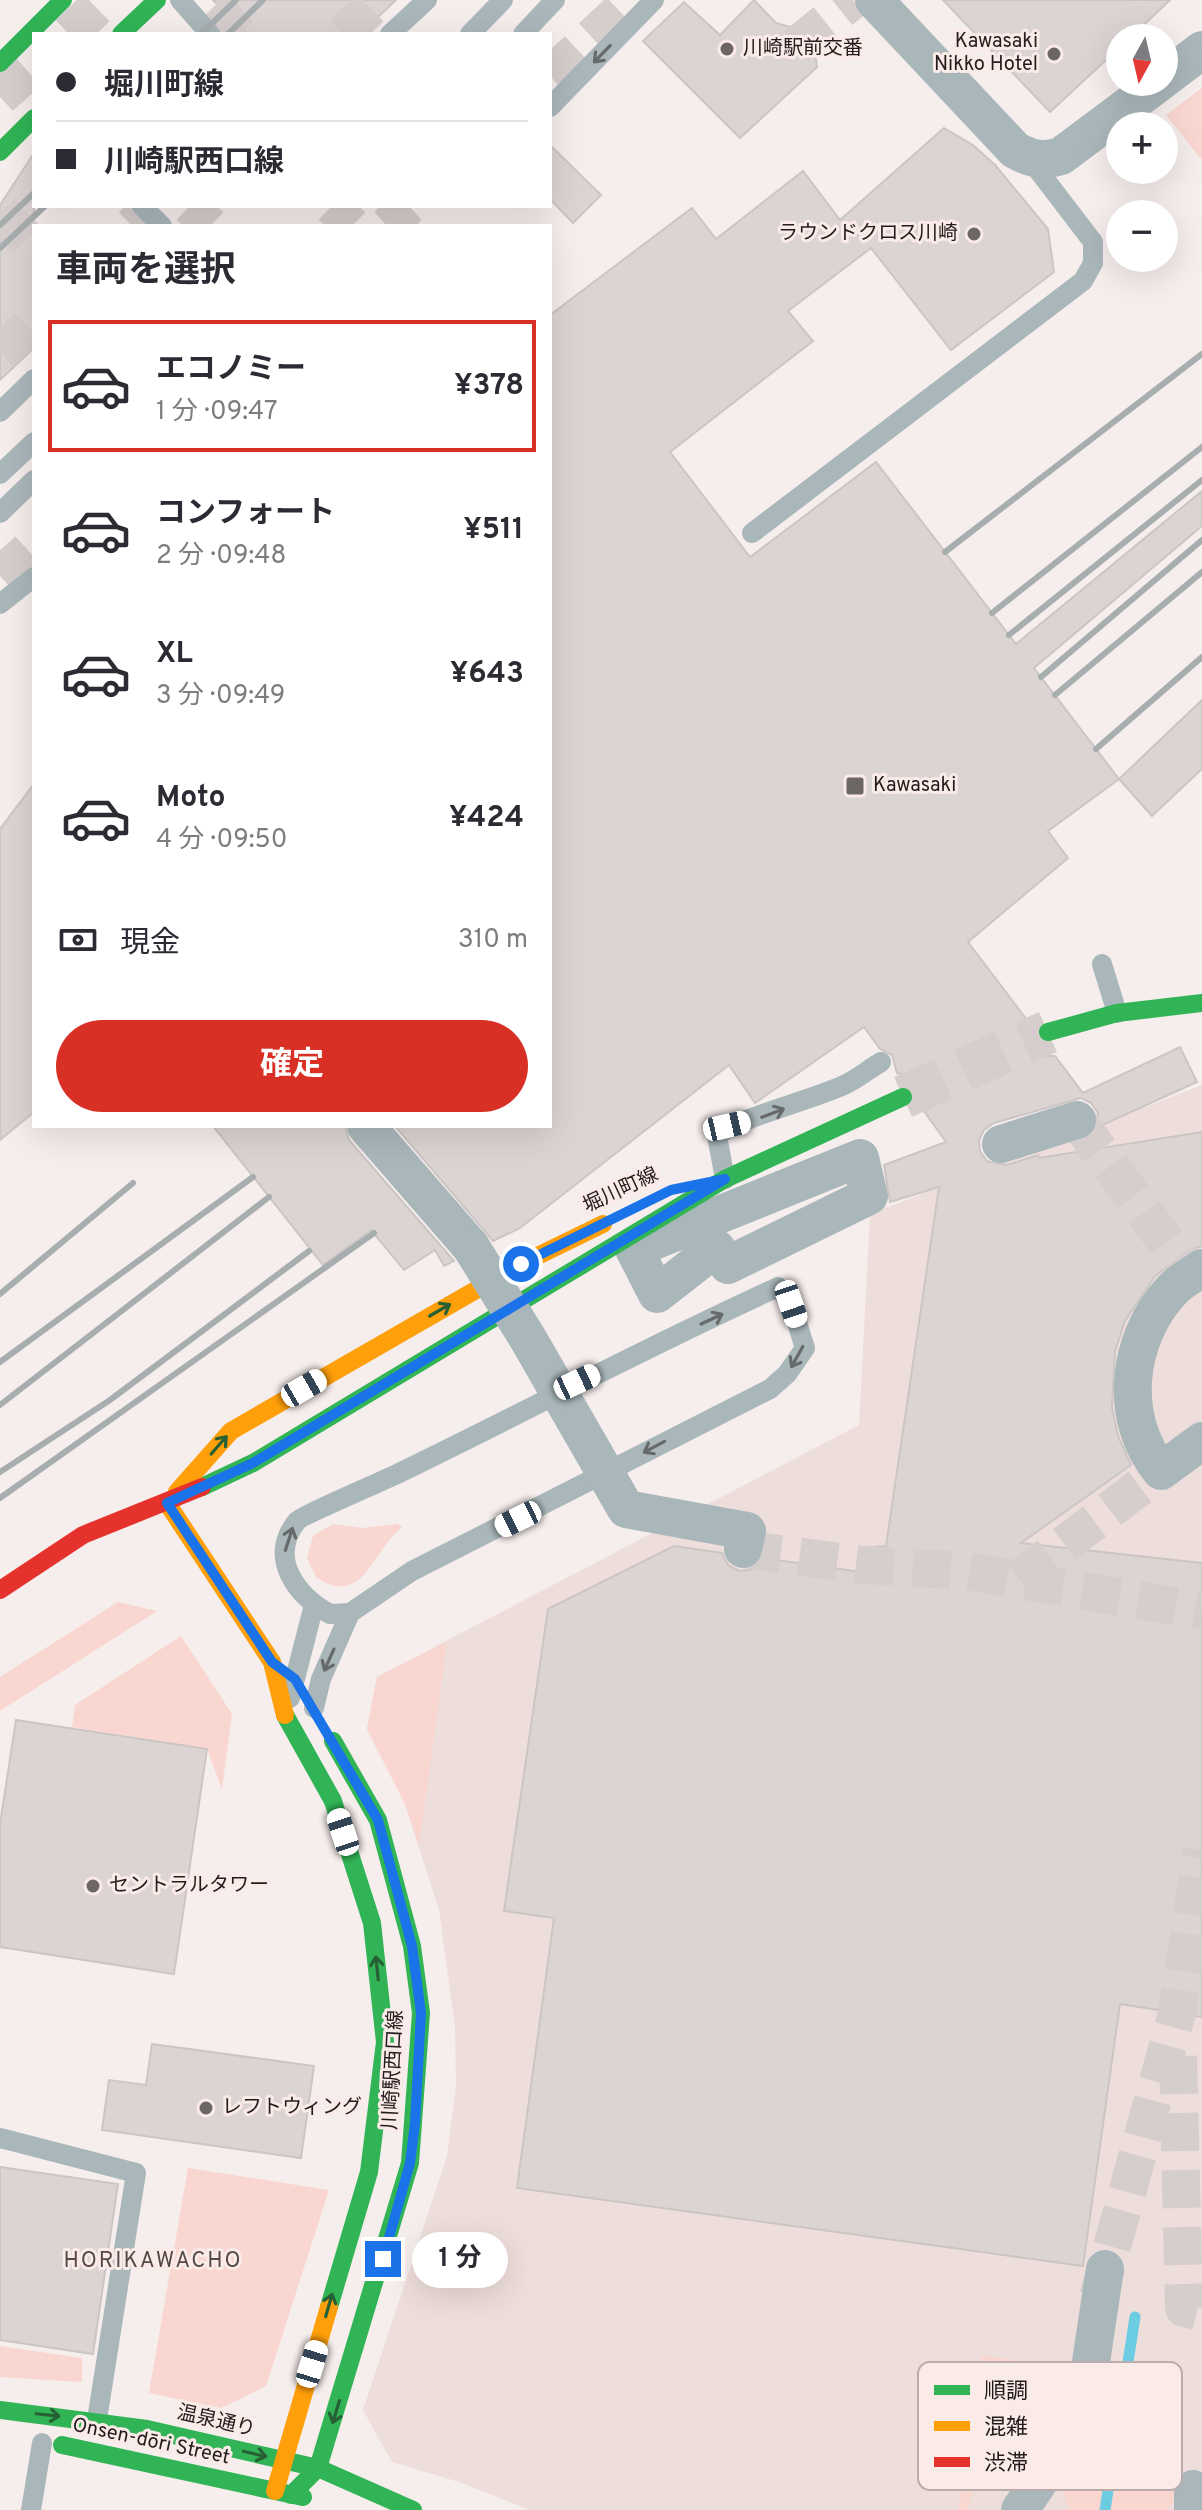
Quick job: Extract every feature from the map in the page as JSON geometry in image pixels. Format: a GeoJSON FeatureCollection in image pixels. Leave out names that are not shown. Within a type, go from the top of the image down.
{"type":"FeatureCollection","features":[{"type":"Feature","properties":{"kind":"street"},"geometry":{"type":"LineString","coordinates":[[0,63],[63,0]]}},
{"type":"Feature","properties":{"kind":"street"},"geometry":{"type":"LineString","coordinates":[[123,32],[157,0]]}},
{"type":"Feature","properties":{"kind":"street"},"geometry":{"type":"LineString","coordinates":[[874,0],[1015,150],[1028,157],[1050,160],[1061,156],[1141,96]]}},
{"type":"Feature","properties":{"kind":"street"},"geometry":{"type":"LineString","coordinates":[[1178,68],[1202,50]]}},
{"type":"Feature","properties":{"kind":"street"},"geometry":{"type":"LineString","coordinates":[[0,152],[32,120]]}},
{"type":"Feature","properties":{"kind":"street"},"geometry":{"type":"LineString","coordinates":[[1048,1032],[1117,1013],[1202,1003]]}},
{"type":"Feature","properties":{"kind":"street"},"geometry":{"type":"LineString","coordinates":[[725,1179],[903,1097]]}},
{"type":"Feature","properties":{"kind":"street"},"geometry":{"type":"LineString","coordinates":[[1001,1144],[1077,1120]]}},
{"type":"Feature","properties":{"kind":"street"},"geometry":{"type":"LineString","coordinates":[[368,1128],[478,1252],[626,1509],[747,1531],[743,1549]]}},
{"type":"Feature","properties":{"kind":"street"},"geometry":{"type":"LineString","coordinates":[[860,1158],[869,1196],[728,1265],[716,1248],[657,1294],[625,1233],[775,1192],[860,1158]]}},
{"type":"Feature","properties":{"kind":"street","name":"堀川町線"},"geometry":{"type":"LineString","coordinates":[[657,1197],[671,1190],[725,1179]]}},
{"type":"Feature","properties":{"kind":"street","name":"堀川町線"},"geometry":{"type":"LineString","coordinates":[[0,1590],[83,1535],[167,1503],[253,1463],[725,1179]]}},
{"type":"Feature","properties":{"kind":"street","name":"堀川町線"},"geometry":{"type":"LineString","coordinates":[[167,1503],[231,1431],[521,1264],[625,1233]]}},
{"type":"Feature","properties":{"kind":"street"},"geometry":{"type":"LineString","coordinates":[[1198,1278],[1172,1289],[1147,1325],[1133,1368],[1133,1412],[1147,1454],[1161,1471],[1202,1441]]}},
{"type":"Feature","properties":{"kind":"street","name":"川崎駅西口線"},"geometry":{"type":"LineString","coordinates":[[167,1503],[272,1662],[286,1717],[333,1801],[372,1923],[385,2042],[369,2172],[290,2491]]}},
{"type":"Feature","properties":{"kind":"street","name":"川崎駅西口線"},"geometry":{"type":"LineString","coordinates":[[272,1662],[295,1679],[378,1820],[412,1946],[421,2013],[410,2163],[318,2468],[290,2491]]}},
{"type":"Feature","properties":{"kind":"street"},"geometry":{"type":"LineString","coordinates":[[1091,2362],[1105,2269]]}},
{"type":"Feature","properties":{"kind":"street","name":"温泉通り"},"geometry":{"type":"LineString","coordinates":[[0,2410],[97,2421],[290,2491],[318,2468],[413,2510]]}},
{"type":"Feature","properties":{"kind":"street","name":"Onsen-dōri Street"},"geometry":{"type":"LineString","coordinates":[[35,2442],[91,2449],[290,2491]]}},
{"type":"Feature","properties":{"kind":"street"},"geometry":{"type":"LineString","coordinates":[[1019,2510],[1037,2490]]}},
{"type":"Feature","properties":{"kind":"street"},"geometry":{"type":"LineString","coordinates":[[359,2507],[381,2510]]}},
{"type":"Feature","properties":{"kind":"lane"},"geometry":{"type":"LineString","coordinates":[[180,0],[208,32]]}},
{"type":"Feature","properties":{"kind":"lane"},"geometry":{"type":"LineString","coordinates":[[392,32],[427,0]]}},
{"type":"Feature","properties":{"kind":"lane"},"geometry":{"type":"LineString","coordinates":[[472,32],[503,0]]}},
{"type":"Feature","properties":{"kind":"lane"},"geometry":{"type":"LineString","coordinates":[[525,32],[555,0]]}},
{"type":"Feature","properties":{"kind":"lane"},"geometry":{"type":"LineString","coordinates":[[552,105],[654,0]]}},
{"type":"Feature","properties":{"kind":"lane"},"geometry":{"type":"LineString","coordinates":[[752,533],[1083,281],[1093,263],[1093,242],[1028,157]]}},
{"type":"Feature","properties":{"kind":"lane"},"geometry":{"type":"LineString","coordinates":[[144,208],[160,224]]}},
{"type":"Feature","properties":{"kind":"lane"},"geometry":{"type":"LineString","coordinates":[[0,412],[32,381]]}},
{"type":"Feature","properties":{"kind":"lane"},"geometry":{"type":"LineString","coordinates":[[0,474],[32,444]]}},
{"type":"Feature","properties":{"kind":"lane"},"geometry":{"type":"LineString","coordinates":[[0,513],[32,482]]}},
{"type":"Feature","properties":{"kind":"lane"},"geometry":{"type":"LineString","coordinates":[[5,592],[32,578]]}},
{"type":"Feature","properties":{"kind":"lane"},"geometry":{"type":"LineString","coordinates":[[1102,964],[1117,1013]]}},
{"type":"Feature","properties":{"kind":"lane"},"geometry":{"type":"LineString","coordinates":[[725,1179],[717,1136],[727,1126],[755,1120],[844,1085],[881,1062]]}},
{"type":"Feature","properties":{"kind":"lane"},"geometry":{"type":"LineString","coordinates":[[778,1287],[791,1304],[805,1348],[787,1374],[770,1389],[412,1571],[350,1613],[330,1614],[314,1605],[296,1588],[286,1571],[287,1541],[299,1518],[344,1501],[577,1382],[778,1287]]}},
{"type":"Feature","properties":{"kind":"lane"},"geometry":{"type":"LineString","coordinates":[[286,1717],[314,1605]]}},
{"type":"Feature","properties":{"kind":"lane"},"geometry":{"type":"LineString","coordinates":[[314,1708],[321,1679],[350,1613]]}},
{"type":"Feature","properties":{"kind":"lane"},"geometry":{"type":"LineString","coordinates":[[0,2138],[136,2173],[91,2449]]}},
{"type":"Feature","properties":{"kind":"lane"},"geometry":{"type":"LineString","coordinates":[[31,2510],[35,2442]]}},
{"type":"Feature","properties":{"kind":"shaded area"},"geometry":{"type":"Polygon","coordinates":[[[1202,88],[1202,160],[1178,130],[1178,112],[1170,112],[1202,88]]]}},
{"type":"Feature","properties":{"kind":"shaded area"},"geometry":{"type":"Polygon","coordinates":[[[1202,1085],[1202,2510],[530,2510],[462,2483],[392,2462],[363,2410],[447,2156],[456,2086],[455,2027],[439,1910],[405,1804],[367,1729],[377,1677],[859,1425],[870,1214],[1202,1085]]]}},
{"type":"Feature","properties":{"kind":"shaded area"},"geometry":{"type":"Polygon","coordinates":[[[333,1524],[362,1528],[397,1524],[402,1527],[365,1573],[356,1582],[345,1586],[332,1585],[316,1577],[307,1558],[313,1536],[333,1524]]]}},
{"type":"Feature","properties":{"kind":"shaded area"},"geometry":{"type":"Polygon","coordinates":[[[118,1602],[157,1611],[0,1711],[0,1677],[118,1602]]]}},
{"type":"Feature","properties":{"kind":"shaded area"},"geometry":{"type":"Polygon","coordinates":[[[181,1636],[232,1714],[222,1789],[207,1749],[72,1727],[75,1705],[181,1636]]]}},
{"type":"Feature","properties":{"kind":"shaded area"},"geometry":{"type":"Polygon","coordinates":[[[447,1642],[419,1846],[405,1804],[367,1729],[377,1677],[447,1642]]]}},
{"type":"Feature","properties":{"kind":"shaded area"},"geometry":{"type":"Polygon","coordinates":[[[188,2168],[329,2190],[266,2386],[221,2408],[149,2393],[188,2168]]]}},
{"type":"Feature","properties":{"kind":"shaded area"},"geometry":{"type":"Polygon","coordinates":[[[0,2346],[82,2358],[82,2382],[0,2377],[0,2346]]]}},
{"type":"Feature","properties":{"kind":"shaded area"},"geometry":{"type":"Polygon","coordinates":[[[981,2355],[1016,2360],[1015,2362],[980,2362],[981,2355]]]}},
{"type":"Feature","properties":{"kind":"shaded area"},"geometry":{"type":"Polygon","coordinates":[[[961,2490],[974,2490],[967,2510],[958,2510],[961,2490]]]}},
{"type":"Feature","properties":{"kind":"shaded area"},"geometry":{"type":"Polygon","coordinates":[[[1062,2490],[1174,2490],[1174,2501],[1165,2510],[1070,2510],[1062,2490]]]}},
{"type":"Feature","properties":{"kind":"building"},"geometry":{"type":"Polygon","coordinates":[[[213,0],[396,0],[362,32],[245,32],[213,0]]]}},
{"type":"Feature","properties":{"kind":"building"},"geometry":{"type":"Polygon","coordinates":[[[754,0],[776,23],[794,28],[807,38],[815,52],[817,67],[740,138],[643,41],[684,2],[720,35],[754,0]]]}},
{"type":"Feature","properties":{"kind":"building","name":"Kawasaki Nikko Hotel"},"geometry":{"type":"Polygon","coordinates":[[[943,0],[1170,0],[1145,24],[1106,24],[1106,60],[1050,112],[943,0]]]}},
{"type":"Feature","properties":{"kind":"building"},"geometry":{"type":"Polygon","coordinates":[[[944,128],[973,145],[995,165],[1048,229],[1054,272],[951,350],[871,248],[788,311],[813,341],[670,452],[750,557],[876,462],[1016,644],[1202,491],[1202,526],[1034,668],[1119,779],[1048,831],[1068,858],[968,942],[1027,1020],[1024,1038],[1030,1049],[1041,1056],[1055,1056],[1083,1093],[1180,1047],[1197,1082],[1098,1127],[1098,1113],[1091,1103],[1081,1098],[994,1123],[984,1130],[979,1140],[980,1151],[987,1161],[1007,1165],[1038,1155],[1039,1158],[1202,1132],[1202,1246],[1190,1250],[1155,1276],[1125,1321],[1115,1351],[1112,1408],[1118,1436],[1131,1465],[1021,1543],[1202,1563],[1202,2017],[1120,2004],[1083,2266],[517,2188],[554,1918],[504,1911],[548,1609],[674,1546],[722,1553],[728,1565],[739,1571],[750,1570],[762,1558],[861,1572],[865,1548],[886,1546],[939,1187],[890,1202],[884,1165],[946,1142],[924,1111],[928,1099],[925,1086],[917,1076],[897,1073],[892,1055],[880,1049],[864,1027],[755,1103],[729,1065],[520,1228],[493,1241],[397,1128],[552,1128],[552,313],[692,208],[716,239],[803,171],[840,220],[944,128]]]}},
{"type":"Feature","properties":{"kind":"building"},"geometry":{"type":"Polygon","coordinates":[[[552,147],[601,195],[573,223],[552,201],[552,147]]]}},
{"type":"Feature","properties":{"kind":"building"},"geometry":{"type":"Polygon","coordinates":[[[32,156],[32,350],[0,380],[0,205],[32,156]]]}},
{"type":"Feature","properties":{"kind":"building"},"geometry":{"type":"Polygon","coordinates":[[[1202,700],[1202,769],[1152,816],[1119,779],[1202,700]]]}},
{"type":"Feature","properties":{"kind":"building"},"geometry":{"type":"Polygon","coordinates":[[[32,787],[32,1114],[0,1140],[0,829],[32,787]]]}},
{"type":"Feature","properties":{"kind":"building"},"geometry":{"type":"Polygon","coordinates":[[[215,1128],[346,1128],[349,1140],[454,1261],[444,1266],[435,1250],[404,1270],[371,1230],[323,1265],[215,1128]]]}},
{"type":"Feature","properties":{"kind":"building","name":"セントラルタワー"},"geometry":{"type":"Polygon","coordinates":[[[16,1720],[207,1749],[174,1974],[0,1947],[0,1824],[16,1720]]]}},
{"type":"Feature","properties":{"kind":"building","name":"レフトウィング"},"geometry":{"type":"Polygon","coordinates":[[[152,2044],[314,2066],[301,2158],[102,2130],[109,2080],[146,2085],[152,2044]]]}},
{"type":"Feature","properties":{"kind":"building"},"geometry":{"type":"Polygon","coordinates":[[[0,2167],[118,2184],[93,2354],[0,2340],[0,2167]]]}},
{"type":"Feature","properties":{"kind":"waterway"},"geometry":{"type":"LineString","coordinates":[[1128,2362],[1135,2317]]}},
{"type":"Feature","properties":{"kind":"waterway"},"geometry":{"type":"LineString","coordinates":[[1105,2510],[1108,2490]]}},
{"type":"Feature","properties":{"kind":"tunnel"},"geometry":{"type":"LineString","coordinates":[[71,32],[104,0]]}},
{"type":"Feature","properties":{"kind":"tunnel"},"geometry":{"type":"LineString","coordinates":[[215,32],[248,0]]}},
{"type":"Feature","properties":{"kind":"tunnel"},"geometry":{"type":"LineString","coordinates":[[345,32],[378,0]]}},
{"type":"Feature","properties":{"kind":"tunnel"},"geometry":{"type":"LineString","coordinates":[[552,74],[632,0]]}},
{"type":"Feature","properties":{"kind":"tunnel"},"geometry":{"type":"LineString","coordinates":[[796,46],[853,0]]}},
{"type":"Feature","properties":{"kind":"tunnel"},"geometry":{"type":"LineString","coordinates":[[0,97],[32,68]]}},
{"type":"Feature","properties":{"kind":"tunnel"},"geometry":{"type":"LineString","coordinates":[[0,239],[32,208]]}},
{"type":"Feature","properties":{"kind":"tunnel"},"geometry":{"type":"LineString","coordinates":[[134,224],[151,208]]}},
{"type":"Feature","properties":{"kind":"tunnel"},"geometry":{"type":"LineString","coordinates":[[192,208],[208,224]]}},
{"type":"Feature","properties":{"kind":"tunnel"},"geometry":{"type":"LineString","coordinates":[[334,208],[350,224]]}},
{"type":"Feature","properties":{"kind":"tunnel"},"geometry":{"type":"LineString","coordinates":[[389,224],[407,208]]}},
{"type":"Feature","properties":{"kind":"tunnel"},"geometry":{"type":"LineString","coordinates":[[0,353],[32,323]]}},
{"type":"Feature","properties":{"kind":"tunnel"},"geometry":{"type":"LineString","coordinates":[[0,576],[32,547]]}},
{"type":"Feature","properties":{"kind":"tunnel"},"geometry":{"type":"LineString","coordinates":[[903,1097],[1048,1032]]}},
{"type":"Feature","properties":{"kind":"tunnel"},"geometry":{"type":"LineString","coordinates":[[1077,1120],[1191,1276]]}},
{"type":"Feature","properties":{"kind":"tunnel"},"geometry":{"type":"LineString","coordinates":[[1019,1579],[1161,1471]]}},
{"type":"Feature","properties":{"kind":"tunnel"},"geometry":{"type":"LineString","coordinates":[[743,1549],[862,1565],[966,1571],[1202,1611]]}},
{"type":"Feature","properties":{"kind":"tunnel"},"geometry":{"type":"LineString","coordinates":[[1093,2297],[1098,2297],[1177,2013],[1202,1850]]}},
{"type":"Feature","properties":{"kind":"tunnel"},"geometry":{"type":"LineString","coordinates":[[1178,2056],[1184,2308],[1197,2311]]}},
{"type":"Feature","properties":{"kind":"railway"},"geometry":{"type":"LineString","coordinates":[[203,32],[236,0]]}},
{"type":"Feature","properties":{"kind":"railway"},"geometry":{"type":"LineString","coordinates":[[230,32],[263,0]]}},
{"type":"Feature","properties":{"kind":"railway"},"geometry":{"type":"LineString","coordinates":[[0,225],[32,195]]}},
{"type":"Feature","properties":{"kind":"railway"},"geometry":{"type":"LineString","coordinates":[[0,248],[43,208]]}},
{"type":"Feature","properties":{"kind":"railway"},"geometry":{"type":"LineString","coordinates":[[945,552],[1202,354]]}},
{"type":"Feature","properties":{"kind":"railway"},"geometry":{"type":"LineString","coordinates":[[992,613],[1202,447]]}},
{"type":"Feature","properties":{"kind":"railway"},"geometry":{"type":"LineString","coordinates":[[1009,635],[1202,480]]}},
{"type":"Feature","properties":{"kind":"railway"},"geometry":{"type":"LineString","coordinates":[[1041,677],[1202,540]]}},
{"type":"Feature","properties":{"kind":"railway"},"geometry":{"type":"LineString","coordinates":[[1055,695],[1202,572]]}},
{"type":"Feature","properties":{"kind":"railway"},"geometry":{"type":"LineString","coordinates":[[1096,749],[1202,657]]}},
{"type":"Feature","properties":{"kind":"railway"},"geometry":{"type":"LineString","coordinates":[[0,1362],[253,1177]]}},
{"type":"Feature","properties":{"kind":"railway"},"geometry":{"type":"LineString","coordinates":[[0,1294],[133,1183]]}},
{"type":"Feature","properties":{"kind":"railway"},"geometry":{"type":"LineString","coordinates":[[0,1405],[269,1197]]}},
{"type":"Feature","properties":{"kind":"railway"},"geometry":{"type":"LineString","coordinates":[[0,1498],[374,1233]]}},
{"type":"Feature","properties":{"kind":"railway"},"geometry":{"type":"LineString","coordinates":[[0,1472],[110,1400],[309,1251]]}},
{"type":"Feature","properties":{"kind":"traffic: fast"},"geometry":{"type":"LineString","coordinates":[[0,63],[63,0]]}},
{"type":"Feature","properties":{"kind":"traffic: fast"},"geometry":{"type":"LineString","coordinates":[[123,32],[157,0]]}},
{"type":"Feature","properties":{"kind":"traffic: fast"},"geometry":{"type":"LineString","coordinates":[[0,152],[32,120]]}},
{"type":"Feature","properties":{"kind":"traffic: fast"},"geometry":{"type":"LineString","coordinates":[[1048,1032],[1117,1013],[1202,1003]]}},
{"type":"Feature","properties":{"kind":"traffic: fast"},"geometry":{"type":"LineString","coordinates":[[202,1487],[253,1463],[725,1179],[903,1097]]}},
{"type":"Feature","properties":{"kind":"traffic: fast"},"geometry":{"type":"LineString","coordinates":[[285,1715],[333,1801],[372,1923],[385,2042],[369,2172],[329,2307]]}},
{"type":"Feature","properties":{"kind":"traffic: fast"},"geometry":{"type":"LineString","coordinates":[[291,2495],[318,2468],[410,2163],[421,2013],[412,1946],[378,1820],[333,1741]]}},
{"type":"Feature","properties":{"kind":"traffic: fast"},"geometry":{"type":"LineString","coordinates":[[0,2410],[147,2429],[318,2468],[413,2510]]}},
{"type":"Feature","properties":{"kind":"traffic: fast"},"geometry":{"type":"LineString","coordinates":[[62,2445],[303,2497]]}},
{"type":"Feature","properties":{"kind":"traffic: slow"},"geometry":{"type":"LineString","coordinates":[[177,1492],[231,1431],[521,1264],[603,1224]]}},
{"type":"Feature","properties":{"kind":"traffic: slow"},"geometry":{"type":"LineString","coordinates":[[167,1503],[272,1662],[285,1715]]}},
{"type":"Feature","properties":{"kind":"traffic: slow"},"geometry":{"type":"LineString","coordinates":[[275,2491],[329,2307]]}},
{"type":"Feature","properties":{"kind":"traffic: jam"},"geometry":{"type":"LineString","coordinates":[[0,1590],[83,1535],[202,1487]]}},
{"type":"Feature","properties":{"kind":"place","name":"川崎駅前交番"},"geometry":{"type":"Point","coordinates":[727,49]}},
{"type":"Feature","properties":{"kind":"place","name":"Kawasaki Nikko Hotel"},"geometry":{"type":"Point","coordinates":[1054,54]}},
{"type":"Feature","properties":{"kind":"place","name":"ラウンドクロス川崎"},"geometry":{"type":"Point","coordinates":[974,234]}},
{"type":"Feature","properties":{"kind":"place","name":"Kawasaki"},"geometry":{"type":"Point","coordinates":[855,786]}},
{"type":"Feature","properties":{"kind":"place","name":"セントラルタワー"},"geometry":{"type":"Point","coordinates":[93,1886]}},
{"type":"Feature","properties":{"kind":"place","name":"レフトウィング"},"geometry":{"type":"Point","coordinates":[206,2108]}},
{"type":"Feature","properties":{"kind":"district","name":"HORIKAWACHO"},"geometry":{"type":"Point","coordinates":[153,2261]}},
{"type":"Feature","properties":{"kind":"route"},"geometry":{"type":"LineString","coordinates":[[383,2259],[410,2163],[421,2013],[412,1946],[378,1820],[295,1679],[290,1672],[272,1662],[167,1503],[253,1463],[725,1179],[671,1190],[521,1264]]}}]}
